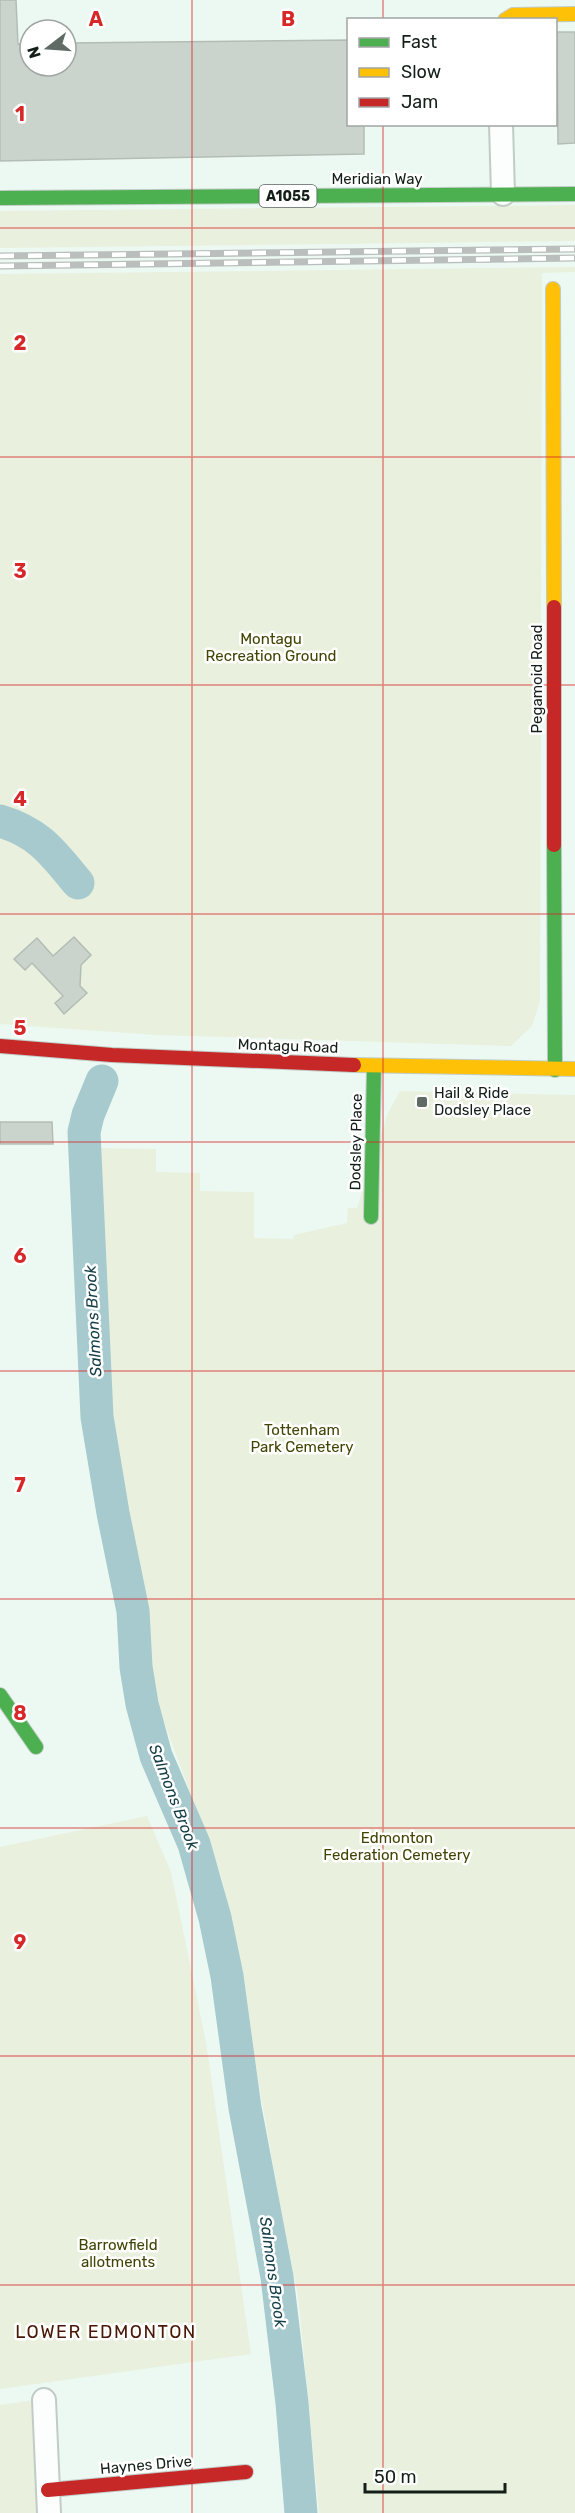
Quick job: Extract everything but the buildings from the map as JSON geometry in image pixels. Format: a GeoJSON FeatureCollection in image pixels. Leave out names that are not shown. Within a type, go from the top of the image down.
{"type":"FeatureCollection","features":[{"type":"Feature","properties":{"kind":"street"},"geometry":{"type":"LineString","coordinates":[[509,17],[575,14]]}},
{"type":"Feature","properties":{"kind":"street"},"geometry":{"type":"LineString","coordinates":[[501,126],[503,194]]}},
{"type":"Feature","properties":{"kind":"street","name":"Meridian Way"},"geometry":{"type":"LineString","coordinates":[[0,198],[575,194]]}},
{"type":"Feature","properties":{"kind":"street","name":"Pegamoid Road"},"geometry":{"type":"LineString","coordinates":[[553,289],[564,748],[565,902],[555,1070]]}},
{"type":"Feature","properties":{"kind":"street","name":"Montagu Road"},"geometry":{"type":"LineString","coordinates":[[0,1046],[112,1055],[374,1066],[575,1069]]}},
{"type":"Feature","properties":{"kind":"street","name":"Dodsley Place"},"geometry":{"type":"LineString","coordinates":[[372,1217],[374,1066]]}},
{"type":"Feature","properties":{"kind":"street"},"geometry":{"type":"LineString","coordinates":[[0,1695],[36,1747]]}},
{"type":"Feature","properties":{"kind":"street"},"geometry":{"type":"LineString","coordinates":[[44,2400],[49,2513]]}},
{"type":"Feature","properties":{"kind":"street","name":"Haynes Drive"},"geometry":{"type":"LineString","coordinates":[[48,2490],[246,2472]]}},
{"type":"Feature","properties":{"kind":"green space"},"geometry":{"type":"Polygon","coordinates":[[[575,205],[575,241],[0,248],[0,211],[575,205]]]}},
{"type":"Feature","properties":{"kind":"green space","name":"Montagu Recreation Ground"},"geometry":{"type":"Polygon","coordinates":[[[575,267],[575,272],[542,273],[540,1001],[532,1026],[511,1046],[157,1035],[0,1024],[0,274],[575,267]]]}},
{"type":"Feature","properties":{"kind":"green space","name":"Edmonton Federation Cemetery"},"geometry":{"type":"Polygon","coordinates":[[[400,1091],[575,1095],[575,2513],[319,2513],[298,2295],[257,2073],[244,1978],[222,1879],[159,1708],[153,1673],[141,1672],[137,1610],[121,1538],[103,1419],[90,1148],[156,1149],[156,1172],[200,1173],[200,1191],[254,1192],[254,1238],[293,1239],[294,1235],[347,1223],[348,1208],[357,1208],[388,1113],[400,1091]]]}},
{"type":"Feature","properties":{"kind":"green space","name":"Barrowfield allotments"},"geometry":{"type":"Polygon","coordinates":[[[147,1816],[171,1872],[206,2042],[251,2354],[0,2389],[0,1847],[147,1816]]]}},
{"type":"Feature","properties":{"kind":"green space"},"geometry":{"type":"Polygon","coordinates":[[[35,2400],[40,2513],[0,2513],[0,2405],[35,2400]]]}},
{"type":"Feature","properties":{"kind":"waterway","name":"Salmons Brook"},"geometry":{"type":"LineString","coordinates":[[0,821],[26,832],[45,845],[78,883]]}},
{"type":"Feature","properties":{"kind":"waterway","name":"Salmons Brook"},"geometry":{"type":"LineString","coordinates":[[102,1081],[88,1115],[84,1132],[97,1417],[133,1611],[136,1667],[142,1704],[156,1756],[194,1844],[215,1918],[227,1976],[245,2108],[277,2277],[292,2403],[301,2513]]}},
{"type":"Feature","properties":{"kind":"railway"},"geometry":{"type":"LineString","coordinates":[[0,256],[575,249]]}},
{"type":"Feature","properties":{"kind":"railway"},"geometry":{"type":"LineString","coordinates":[[0,266],[575,258]]}},
{"type":"Feature","properties":{"kind":"traffic: fast"},"geometry":{"type":"LineString","coordinates":[[0,198],[575,194]]}},
{"type":"Feature","properties":{"kind":"traffic: fast"},"geometry":{"type":"LineString","coordinates":[[554,845],[555,1070]]}},
{"type":"Feature","properties":{"kind":"traffic: fast"},"geometry":{"type":"LineString","coordinates":[[371,1217],[374,1066]]}},
{"type":"Feature","properties":{"kind":"traffic: fast"},"geometry":{"type":"LineString","coordinates":[[0,1695],[36,1747]]}},
{"type":"Feature","properties":{"kind":"traffic: slow"},"geometry":{"type":"LineString","coordinates":[[508,18],[513,15],[575,14]]}},
{"type":"Feature","properties":{"kind":"traffic: slow"},"geometry":{"type":"LineString","coordinates":[[553,289],[554,607]]}},
{"type":"Feature","properties":{"kind":"traffic: slow"},"geometry":{"type":"LineString","coordinates":[[354,1065],[574,1069]]}},
{"type":"Feature","properties":{"kind":"traffic: jam"},"geometry":{"type":"LineString","coordinates":[[554,607],[554,845]]}},
{"type":"Feature","properties":{"kind":"traffic: jam"},"geometry":{"type":"LineString","coordinates":[[0,1046],[112,1055],[354,1065]]}},
{"type":"Feature","properties":{"kind":"traffic: jam"},"geometry":{"type":"LineString","coordinates":[[48,2490],[246,2472]]}},
{"type":"Feature","properties":{"kind":"place","name":"Hail & Ride Dodsley Place"},"geometry":{"type":"Point","coordinates":[422,1102]}},
{"type":"Feature","properties":{"kind":"district","name":"LOWER EDMONTON"},"geometry":{"type":"Point","coordinates":[106,2332]}},
{"type":"Feature","properties":{"kind":"park label","name":"Tottenham Park Cemetery"},"geometry":{"type":"Point","coordinates":[302,1438]}}]}
